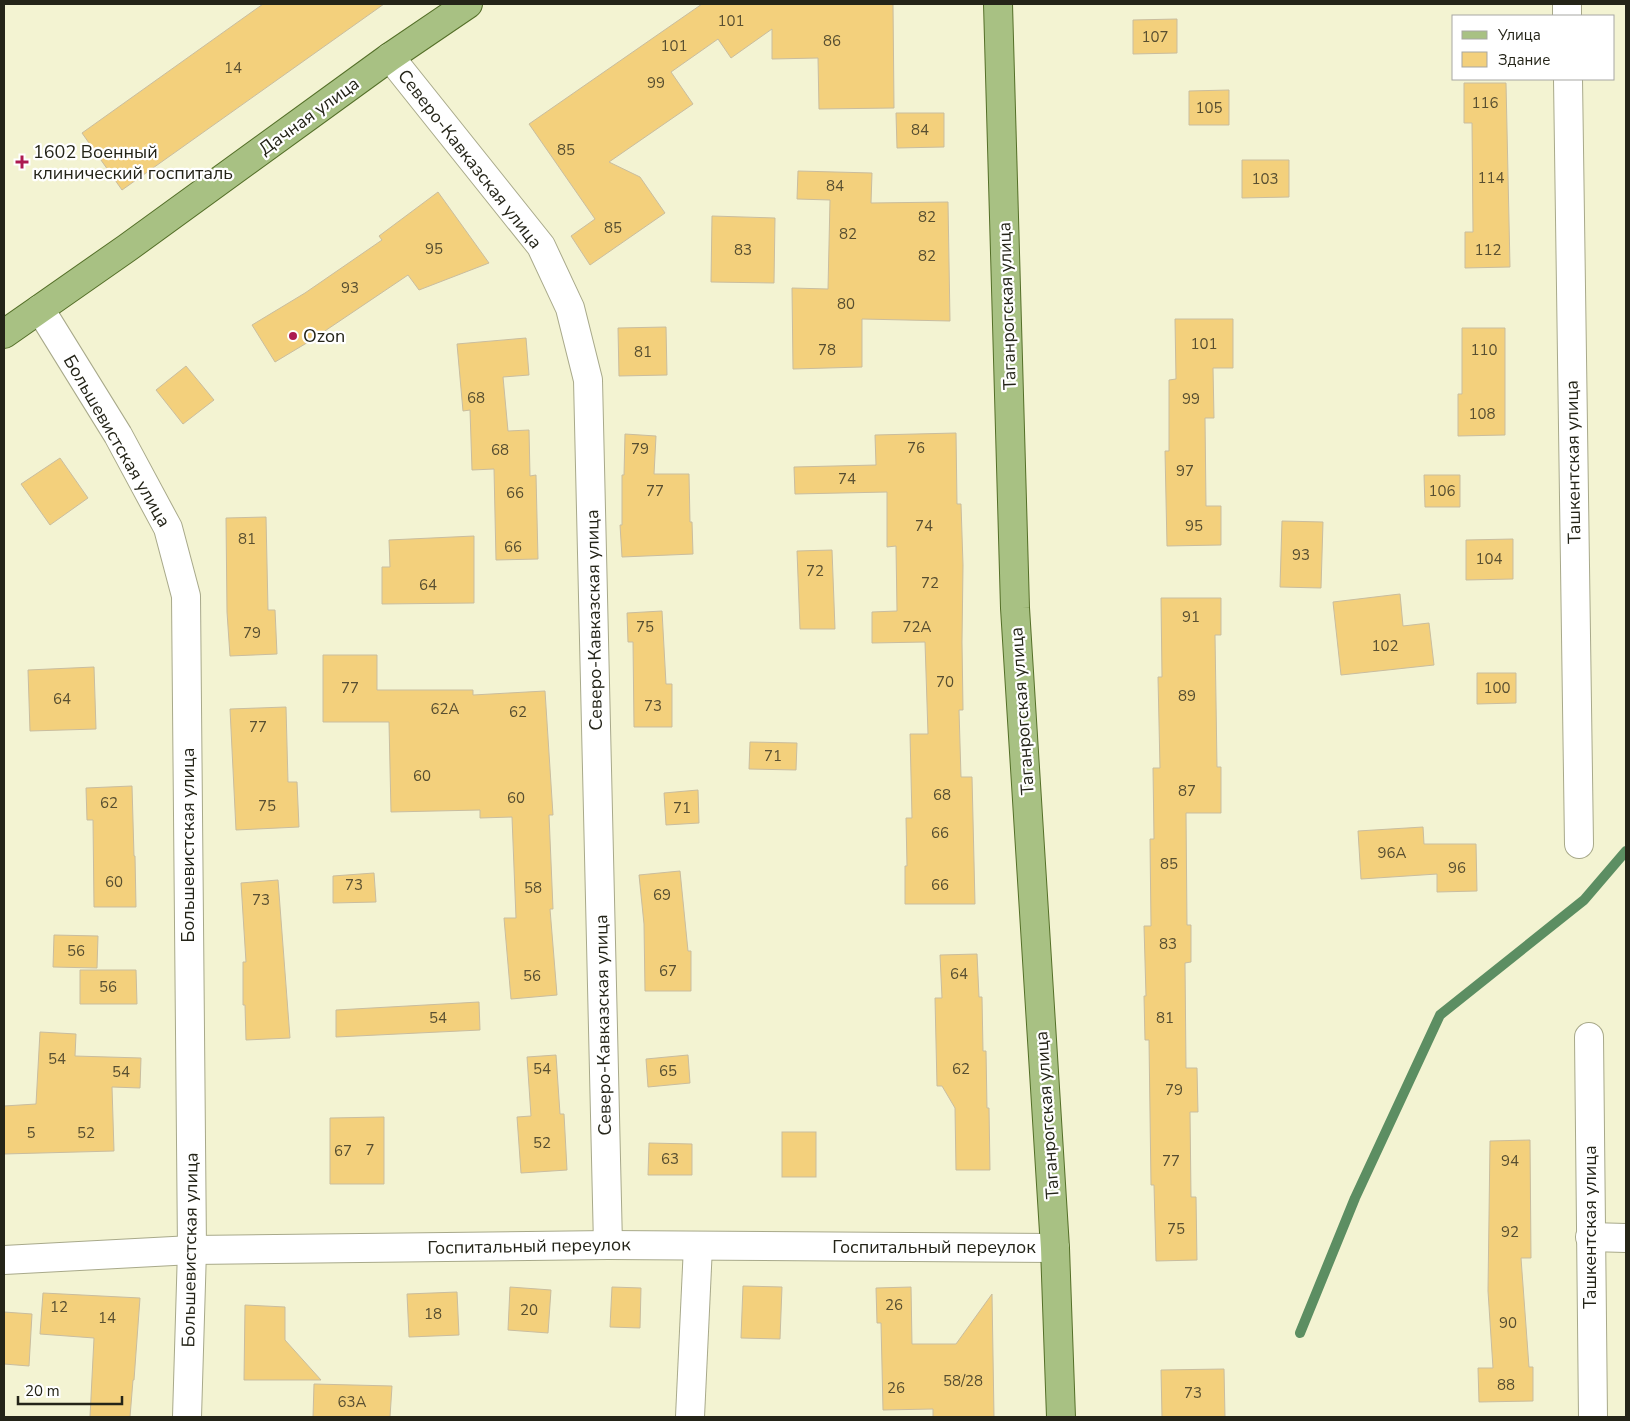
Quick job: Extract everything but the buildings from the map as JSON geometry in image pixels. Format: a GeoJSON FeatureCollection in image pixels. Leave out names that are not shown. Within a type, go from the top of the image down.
{"type":"FeatureCollection","features":[{"type":"Feature","properties":{"kind":"main road","name":"Дачная улица"},"geometry":{"type":"LineString","coordinates":[[4,334],[127,248],[390,57],[468,4]]}},
{"type":"Feature","properties":{"kind":"main road","name":"Таганрогская улица"},"geometry":{"type":"LineString","coordinates":[[998,4],[1015,608],[1055,1248],[1061,1417]]}},
{"type":"Feature","properties":{"kind":"street","name":"Северо-Кавказская улица"},"geometry":{"type":"LineString","coordinates":[[390,57],[541,246],[570,308],[588,380],[608,1245]]}},
{"type":"Feature","properties":{"kind":"street","name":"Ташкентская улица"},"geometry":{"type":"LineString","coordinates":[[1568,80],[1578,844]]}},
{"type":"Feature","properties":{"kind":"street","name":"Большевистская улица"},"geometry":{"type":"LineString","coordinates":[[40,309],[118,436],[168,528],[186,596],[192,1250],[187,1417]]}},
{"type":"Feature","properties":{"kind":"street","name":"Ташкентская улица"},"geometry":{"type":"LineString","coordinates":[[1589,1037],[1593,1417]]}},
{"type":"Feature","properties":{"kind":"street"},"geometry":{"type":"LineString","coordinates":[[1590,1237],[1626,1238]]}},
{"type":"Feature","properties":{"kind":"street","name":"Госпитальный переулок"},"geometry":{"type":"LineString","coordinates":[[4,1260],[192,1250],[608,1245],[1055,1248]]}},
{"type":"Feature","properties":{"kind":"street"},"geometry":{"type":"LineString","coordinates":[[690,1417],[698,1246]]}},
{"type":"Feature","properties":{"kind":"waterway"},"geometry":{"type":"LineString","coordinates":[[1300,1333],[1355,1198],[1440,1015],[1584,900],[1626,851]]}},
{"type":"Feature","properties":{"kind":"place","name":"1602 Военный клинический госпиталь"},"geometry":{"type":"Point","coordinates":[22,162]}},
{"type":"Feature","properties":{"kind":"place","name":"Ozon"},"geometry":{"type":"Point","coordinates":[293,336]}}]}
